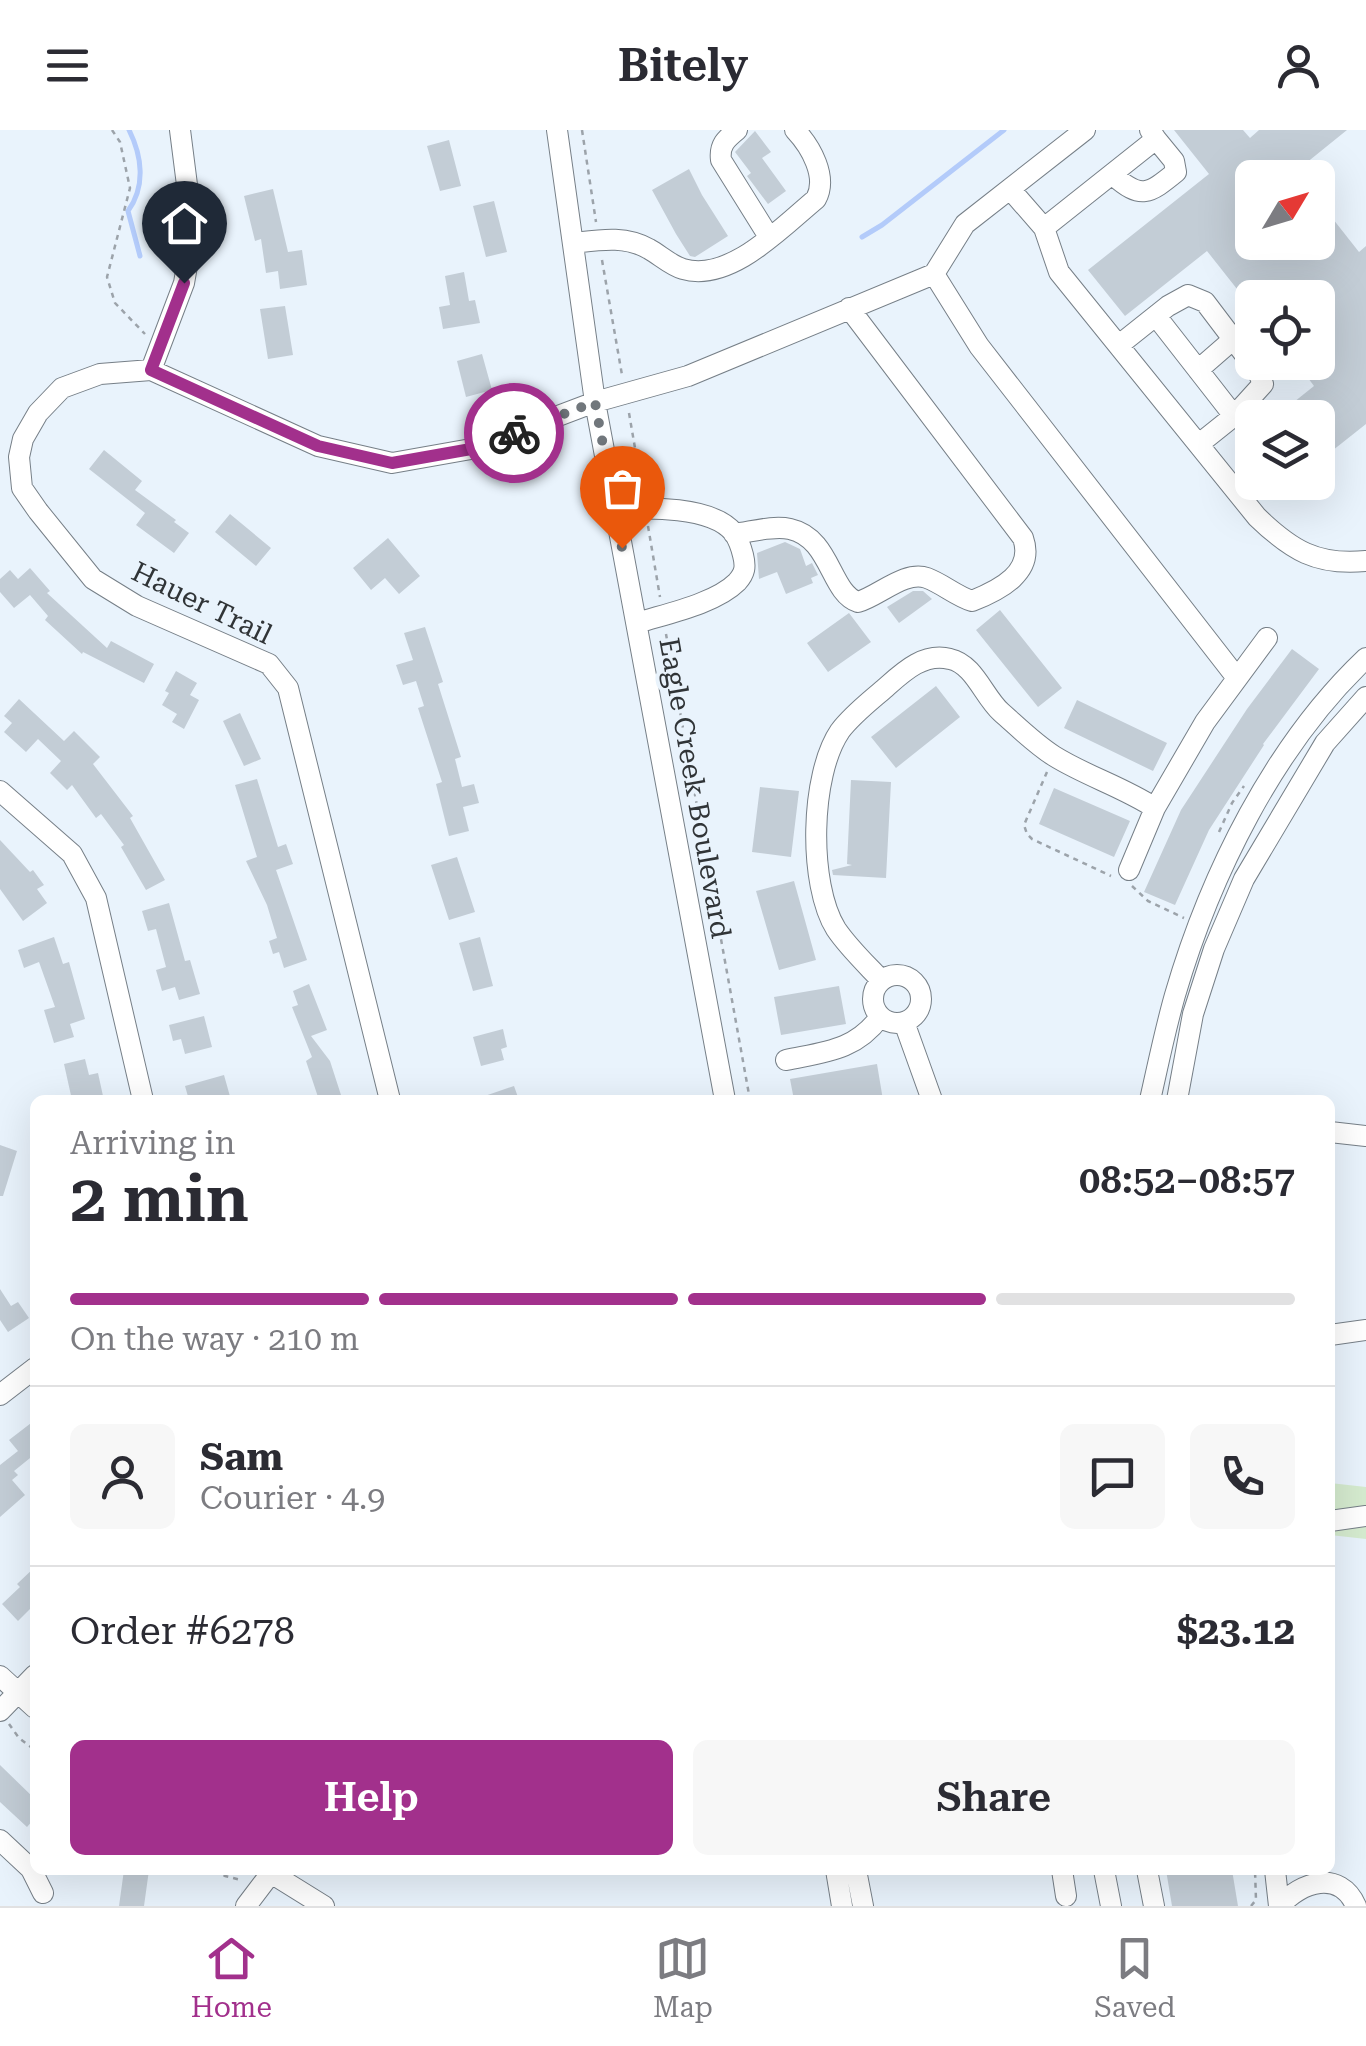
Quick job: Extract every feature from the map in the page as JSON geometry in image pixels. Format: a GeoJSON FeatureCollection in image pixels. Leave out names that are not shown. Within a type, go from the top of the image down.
{"type":"FeatureCollection","features":[{"type":"Feature","properties":{"kind":"street"},"geometry":{"type":"LineString","coordinates":[[151,370],[184,283],[194,232],[180,130]]}},
{"type":"Feature","properties":{"kind":"street","name":"Eagle Creek Boulevard"},"geometry":{"type":"LineString","coordinates":[[557,130],[595,402],[723,1095]]}},
{"type":"Feature","properties":{"kind":"street"},"geometry":{"type":"LineString","coordinates":[[736,130],[725,139],[721,160],[770,237]]}},
{"type":"Feature","properties":{"kind":"street"},"geometry":{"type":"LineString","coordinates":[[573,244],[618,239],[648,248],[682,268],[714,270],[730,264],[770,237],[816,200],[820,192],[814,160],[795,130]]}},
{"type":"Feature","properties":{"kind":"street"},"geometry":{"type":"LineString","coordinates":[[1084,130],[965,224],[934,274],[979,346],[1237,678]]}},
{"type":"Feature","properties":{"kind":"street"},"geometry":{"type":"LineString","coordinates":[[1044,228],[1113,176],[1153,134],[1174,161],[1176,172],[1156,188],[1140,193],[1128,190],[1113,176]]}},
{"type":"Feature","properties":{"kind":"street"},"geometry":{"type":"LineString","coordinates":[[1010,188],[1044,228],[1060,272],[1257,517],[1282,541],[1311,556],[1332,561],[1366,561]]}},
{"type":"Feature","properties":{"kind":"street","name":"Hauer Trail"},"geometry":{"type":"LineString","coordinates":[[389,1095],[288,688],[269,664],[137,606],[93,579],[10,473],[19,457],[22,439],[38,413],[62,388],[100,374],[151,370],[318,446],[392,463],[471,449],[595,402],[688,376],[934,274]]}},
{"type":"Feature","properties":{"kind":"street"},"geometry":{"type":"LineString","coordinates":[[1119,345],[1188,296],[1205,302],[1263,384],[1234,416],[1198,444]]}},
{"type":"Feature","properties":{"kind":"street"},"geometry":{"type":"LineString","coordinates":[[734,534],[794,530],[815,542],[848,598],[858,602],[918,576],[972,601],[1004,584],[1024,566],[1027,548],[1023,538],[849,308]]}},
{"type":"Feature","properties":{"kind":"street"},"geometry":{"type":"LineString","coordinates":[[1156,316],[1234,416]]}},
{"type":"Feature","properties":{"kind":"street"},"geometry":{"type":"LineString","coordinates":[[1198,370],[1234,339]]}},
{"type":"Feature","properties":{"kind":"street"},"geometry":{"type":"LineString","coordinates":[[616,510],[645,508],[698,515],[724,524],[741,546],[745,571],[730,588],[637,624]]}},
{"type":"Feature","properties":{"kind":"street"},"geometry":{"type":"LineString","coordinates":[[1124,877],[1155,808],[1205,722],[1267,638]]}},
{"type":"Feature","properties":{"kind":"street"},"geometry":{"type":"LineString","coordinates":[[881,980],[835,927],[820,883],[816,821],[824,762],[839,732],[909,668],[928,658],[952,658],[973,675],[996,708],[1054,756],[1155,808]]}},
{"type":"Feature","properties":{"kind":"street"},"geometry":{"type":"LineString","coordinates":[[1151,1095],[1176,994],[1210,896],[1245,820],[1298,735],[1366,658]]}},
{"type":"Feature","properties":{"kind":"street"},"geometry":{"type":"LineString","coordinates":[[1178,1095],[1193,1014],[1244,879],[1324,744],[1366,697]]}},
{"type":"Feature","properties":{"kind":"street"},"geometry":{"type":"LineString","coordinates":[[0,791],[72,854],[96,898],[142,1095]]}},
{"type":"Feature","properties":{"kind":"street"},"geometry":{"type":"LineString","coordinates":[[904,976],[916,985],[920,1007],[910,1019],[895,1024],[880,1017],[872,1002],[881,980],[904,976]]}},
{"type":"Feature","properties":{"kind":"street"},"geometry":{"type":"LineString","coordinates":[[786,1060],[847,1047],[870,1031],[880,1017]]}},
{"type":"Feature","properties":{"kind":"street"},"geometry":{"type":"LineString","coordinates":[[904,1022],[930,1095]]}},
{"type":"Feature","properties":{"kind":"street"},"geometry":{"type":"LineString","coordinates":[[1335,1133],[1366,1136]]}},
{"type":"Feature","properties":{"kind":"street"},"geometry":{"type":"LineString","coordinates":[[1335,1334],[1366,1330]]}},
{"type":"Feature","properties":{"kind":"street"},"geometry":{"type":"LineString","coordinates":[[0,1395],[30,1372]]}},
{"type":"Feature","properties":{"kind":"street"},"geometry":{"type":"LineString","coordinates":[[1335,1520],[1366,1516]]}},
{"type":"Feature","properties":{"kind":"street"},"geometry":{"type":"LineString","coordinates":[[0,1676],[30,1704]]}},
{"type":"Feature","properties":{"kind":"street"},"geometry":{"type":"LineString","coordinates":[[0,1711],[30,1680]]}},
{"type":"Feature","properties":{"kind":"street"},"geometry":{"type":"LineString","coordinates":[[0,1840],[30,1869]]}},
{"type":"Feature","properties":{"kind":"street"},"geometry":{"type":"LineString","coordinates":[[34,1875],[43,1893]]}},
{"type":"Feature","properties":{"kind":"street"},"geometry":{"type":"LineString","coordinates":[[246,1906],[267,1875]]}},
{"type":"Feature","properties":{"kind":"street"},"geometry":{"type":"LineString","coordinates":[[274,1875],[324,1906]]}},
{"type":"Feature","properties":{"kind":"street"},"geometry":{"type":"LineString","coordinates":[[837,1875],[842,1906]]}},
{"type":"Feature","properties":{"kind":"street"},"geometry":{"type":"LineString","coordinates":[[857,1875],[863,1906]]}},
{"type":"Feature","properties":{"kind":"street"},"geometry":{"type":"LineString","coordinates":[[1063,1875],[1066,1896]]}},
{"type":"Feature","properties":{"kind":"street"},"geometry":{"type":"LineString","coordinates":[[1105,1875],[1112,1906]]}},
{"type":"Feature","properties":{"kind":"street"},"geometry":{"type":"LineString","coordinates":[[1148,1875],[1154,1906]]}},
{"type":"Feature","properties":{"kind":"street"},"geometry":{"type":"LineString","coordinates":[[1276,1875],[1279,1906]]}},
{"type":"Feature","properties":{"kind":"street"},"geometry":{"type":"LineString","coordinates":[[1329,1875],[1356,1906]]}},
{"type":"Feature","properties":{"kind":"street"},"geometry":{"type":"LineString","coordinates":[[1279,1906],[1292,1893],[1313,1882],[1341,1888]]}},
{"type":"Feature","properties":{"kind":"path"},"geometry":{"type":"LineString","coordinates":[[112,130],[120,142],[130,188],[108,277],[115,303],[146,335],[162,340]]}},
{"type":"Feature","properties":{"kind":"path"},"geometry":{"type":"LineString","coordinates":[[1047,772],[1024,825],[1026,834],[1124,877],[1148,901],[1186,919]]}},
{"type":"Feature","properties":{"kind":"path"},"geometry":{"type":"LineString","coordinates":[[0,1711],[19,1738],[30,1746]]}},
{"type":"Feature","properties":{"kind":"path"},"geometry":{"type":"LineString","coordinates":[[1251,1906],[1256,1900],[1255,1875]]}},
{"type":"Feature","properties":{"kind":"green space"},"geometry":{"type":"Polygon","coordinates":[[[1335,1484],[1366,1487],[1366,1539],[1335,1536],[1335,1484]]]}},
{"type":"Feature","properties":{"kind":"building"},"geometry":{"type":"Polygon","coordinates":[[[1174,130],[1243,130],[1250,138],[1259,130],[1347,130],[1310,160],[1235,160],[1235,260],[1335,260],[1335,222],[1359,252],[1366,246],[1366,424],[1335,449],[1335,400],[1296,400],[1314,386],[1310,380],[1335,380],[1335,280],[1235,280],[1235,286],[1207,251],[1125,316],[1088,270],[1209,174],[1174,130]]]}},
{"type":"Feature","properties":{"kind":"building"},"geometry":{"type":"Polygon","coordinates":[[[755,131],[771,152],[762,158],[786,191],[768,204],[735,152],[755,131]]]}},
{"type":"Feature","properties":{"kind":"building"},"geometry":{"type":"Polygon","coordinates":[[[449,140],[461,186],[440,191],[427,146],[449,140]]]}},
{"type":"Feature","properties":{"kind":"building"},"geometry":{"type":"Polygon","coordinates":[[[689,169],[728,236],[695,257],[690,256],[652,190],[689,169]]]}},
{"type":"Feature","properties":{"kind":"building"},"geometry":{"type":"Polygon","coordinates":[[[273,189],[288,252],[302,250],[307,285],[280,289],[278,271],[266,273],[261,239],[255,241],[244,196],[273,189]]]}},
{"type":"Feature","properties":{"kind":"building"},"geometry":{"type":"Polygon","coordinates":[[[494,201],[507,252],[486,257],[473,206],[494,201]]]}},
{"type":"Feature","properties":{"kind":"building"},"geometry":{"type":"Polygon","coordinates":[[[464,272],[469,301],[475,300],[480,323],[443,329],[439,307],[450,305],[445,276],[464,272]]]}},
{"type":"Feature","properties":{"kind":"building"},"geometry":{"type":"Polygon","coordinates":[[[285,306],[293,355],[268,359],[260,309],[285,306]]]}},
{"type":"Feature","properties":{"kind":"building"},"geometry":{"type":"Polygon","coordinates":[[[482,354],[492,390],[466,397],[457,361],[482,354]]]}},
{"type":"Feature","properties":{"kind":"building"},"geometry":{"type":"Polygon","coordinates":[[[104,450],[142,481],[135,490],[189,533],[174,553],[136,525],[145,513],[89,469],[104,450]]]}},
{"type":"Feature","properties":{"kind":"building"},"geometry":{"type":"Polygon","coordinates":[[[230,514],[271,548],[256,566],[215,532],[230,514]]]}},
{"type":"Feature","properties":{"kind":"building"},"geometry":{"type":"Polygon","coordinates":[[[388,538],[420,576],[399,594],[385,578],[371,590],[353,568],[388,538]]]}},
{"type":"Feature","properties":{"kind":"building"},"geometry":{"type":"Polygon","coordinates":[[[785,542],[800,549],[806,566],[812,563],[818,575],[811,578],[813,583],[786,594],[777,572],[759,579],[757,553],[785,542]]]}},
{"type":"Feature","properties":{"kind":"building"},"geometry":{"type":"Polygon","coordinates":[[[30,568],[50,591],[47,593],[107,648],[111,641],[154,664],[144,683],[82,654],[45,620],[48,616],[30,595],[14,608],[0,592],[0,579],[10,570],[18,579],[30,568]]]}},
{"type":"Feature","properties":{"kind":"building"},"geometry":{"type":"Polygon","coordinates":[[[913,591],[923,591],[932,599],[899,623],[887,607],[913,591]]]}},
{"type":"Feature","properties":{"kind":"building"},"geometry":{"type":"Polygon","coordinates":[[[1000,610],[1062,688],[1038,707],[976,630],[1000,610]]]}},
{"type":"Feature","properties":{"kind":"building"},"geometry":{"type":"Polygon","coordinates":[[[849,613],[871,642],[828,672],[807,643],[849,613]]]}},
{"type":"Feature","properties":{"kind":"building"},"geometry":{"type":"Polygon","coordinates":[[[425,627],[461,757],[455,759],[462,787],[474,784],[479,803],[463,807],[469,831],[449,836],[436,784],[442,782],[418,708],[424,706],[416,681],[403,685],[396,665],[413,660],[404,633],[425,627]]]}},
{"type":"Feature","properties":{"kind":"building"},"geometry":{"type":"Polygon","coordinates":[[[1292,649],[1319,669],[1263,744],[1209,830],[1175,905],[1144,892],[1181,810],[1292,649]]]}},
{"type":"Feature","properties":{"kind":"building"},"geometry":{"type":"Polygon","coordinates":[[[176,671],[197,683],[190,695],[199,700],[184,729],[172,722],[177,714],[162,705],[176,671]]]}},
{"type":"Feature","properties":{"kind":"building"},"geometry":{"type":"Polygon","coordinates":[[[936,686],[960,717],[896,768],[871,737],[936,686]]]}},
{"type":"Feature","properties":{"kind":"building"},"geometry":{"type":"Polygon","coordinates":[[[19,699],[64,741],[74,731],[100,757],[93,764],[133,816],[130,818],[165,880],[146,890],[121,847],[124,845],[101,814],[96,818],[72,785],[67,790],[50,773],[61,761],[38,739],[26,752],[4,732],[12,723],[4,716],[19,699]]]}},
{"type":"Feature","properties":{"kind":"building"},"geometry":{"type":"Polygon","coordinates":[[[1077,700],[1167,743],[1153,771],[1064,728],[1077,700]]]}},
{"type":"Feature","properties":{"kind":"building"},"geometry":{"type":"Polygon","coordinates":[[[240,713],[261,759],[244,766],[223,721],[240,713]]]}},
{"type":"Feature","properties":{"kind":"building"},"geometry":{"type":"Polygon","coordinates":[[[257,779],[278,847],[286,844],[293,864],[276,870],[307,960],[284,968],[279,952],[273,954],[269,941],[277,938],[267,905],[246,861],[257,857],[235,785],[257,779]]]}},
{"type":"Feature","properties":{"kind":"building"},"geometry":{"type":"Polygon","coordinates":[[[851,780],[891,782],[886,878],[833,875],[832,870],[852,865],[847,864],[851,780]]]}},
{"type":"Feature","properties":{"kind":"building"},"geometry":{"type":"Polygon","coordinates":[[[760,787],[799,791],[791,857],[752,852],[760,787]]]}},
{"type":"Feature","properties":{"kind":"building"},"geometry":{"type":"Polygon","coordinates":[[[1054,788],[1130,821],[1114,857],[1039,824],[1054,788]]]}},
{"type":"Feature","properties":{"kind":"building"},"geometry":{"type":"Polygon","coordinates":[[[0,840],[44,885],[37,889],[47,903],[23,921],[0,889],[0,840]]]}},
{"type":"Feature","properties":{"kind":"building"},"geometry":{"type":"Polygon","coordinates":[[[457,857],[475,912],[449,920],[431,865],[457,857]]]}},
{"type":"Feature","properties":{"kind":"building"},"geometry":{"type":"Polygon","coordinates":[[[794,881],[816,960],[779,970],[756,891],[794,881]]]}},
{"type":"Feature","properties":{"kind":"building"},"geometry":{"type":"Polygon","coordinates":[[[169,903],[185,961],[190,960],[200,994],[179,1000],[175,987],[162,991],[156,970],[166,967],[156,929],[148,931],[142,911],[169,903]]]}},
{"type":"Feature","properties":{"kind":"building"},"geometry":{"type":"Polygon","coordinates":[[[54,937],[63,964],[69,962],[85,1019],[70,1024],[74,1037],[54,1043],[44,1010],[55,1007],[39,962],[24,968],[18,950],[54,937]]]}},
{"type":"Feature","properties":{"kind":"building"},"geometry":{"type":"Polygon","coordinates":[[[480,937],[493,986],[473,991],[459,943],[480,937]]]}},
{"type":"Feature","properties":{"kind":"building"},"geometry":{"type":"Polygon","coordinates":[[[309,984],[327,1030],[311,1036],[330,1061],[341,1095],[317,1095],[306,1061],[312,1057],[292,1007],[298,1005],[293,991],[309,984]]]}},
{"type":"Feature","properties":{"kind":"building"},"geometry":{"type":"Polygon","coordinates":[[[839,986],[846,1024],[781,1035],[774,997],[839,986]]]}},
{"type":"Feature","properties":{"kind":"building"},"geometry":{"type":"Polygon","coordinates":[[[204,1016],[212,1047],[185,1054],[181,1039],[173,1041],[169,1025],[204,1016]]]}},
{"type":"Feature","properties":{"kind":"building"},"geometry":{"type":"Polygon","coordinates":[[[503,1029],[507,1047],[501,1049],[504,1060],[481,1066],[473,1037],[503,1029]]]}},
{"type":"Feature","properties":{"kind":"building"},"geometry":{"type":"Polygon","coordinates":[[[85,1059],[89,1075],[98,1073],[103,1095],[71,1095],[64,1064],[85,1059]]]}},
{"type":"Feature","properties":{"kind":"building"},"geometry":{"type":"Polygon","coordinates":[[[877,1064],[882,1095],[793,1095],[790,1079],[877,1064]]]}},
{"type":"Feature","properties":{"kind":"building"},"geometry":{"type":"Polygon","coordinates":[[[224,1075],[230,1095],[188,1095],[185,1086],[224,1075]]]}},
{"type":"Feature","properties":{"kind":"building"},"geometry":{"type":"Polygon","coordinates":[[[514,1086],[517,1095],[488,1095],[514,1086]]]}},
{"type":"Feature","properties":{"kind":"building"},"geometry":{"type":"Polygon","coordinates":[[[0,1145],[17,1151],[3,1196],[0,1196],[0,1145]]]}},
{"type":"Feature","properties":{"kind":"building"},"geometry":{"type":"Polygon","coordinates":[[[0,1289],[11,1306],[18,1302],[29,1318],[8,1332],[0,1320],[0,1289]]]}},
{"type":"Feature","properties":{"kind":"building"},"geometry":{"type":"Polygon","coordinates":[[[30,1424],[30,1458],[14,1471],[18,1475],[12,1480],[25,1495],[0,1517],[0,1465],[18,1451],[9,1440],[30,1424]]]}},
{"type":"Feature","properties":{"kind":"building"},"geometry":{"type":"Polygon","coordinates":[[[30,1572],[30,1609],[18,1621],[2,1604],[20,1587],[17,1584],[30,1572]]]}},
{"type":"Feature","properties":{"kind":"building"},"geometry":{"type":"Polygon","coordinates":[[[0,1765],[30,1794],[30,1824],[27,1827],[0,1802],[0,1765]]]}},
{"type":"Feature","properties":{"kind":"building"},"geometry":{"type":"Polygon","coordinates":[[[123,1875],[148,1875],[144,1906],[119,1906],[123,1875]]]}},
{"type":"Feature","properties":{"kind":"building"},"geometry":{"type":"Polygon","coordinates":[[[1167,1875],[1233,1875],[1238,1906],[1172,1906],[1167,1875]]]}},
{"type":"Feature","properties":{"kind":"waterway"},"geometry":{"type":"LineString","coordinates":[[129,130],[137,150],[140,181],[128,211],[140,256]]}},
{"type":"Feature","properties":{"kind":"waterway"},"geometry":{"type":"LineString","coordinates":[[862,237],[1004,130]]}},
{"type":"Feature","properties":{"kind":"way so far"},"geometry":{"type":"LineString","coordinates":[[514,433],[595,402],[622,548]]}},
{"type":"Feature","properties":{"kind":"route"},"geometry":{"type":"LineString","coordinates":[[184,283],[151,370],[318,446],[392,463],[471,449],[514,433]]}}]}
